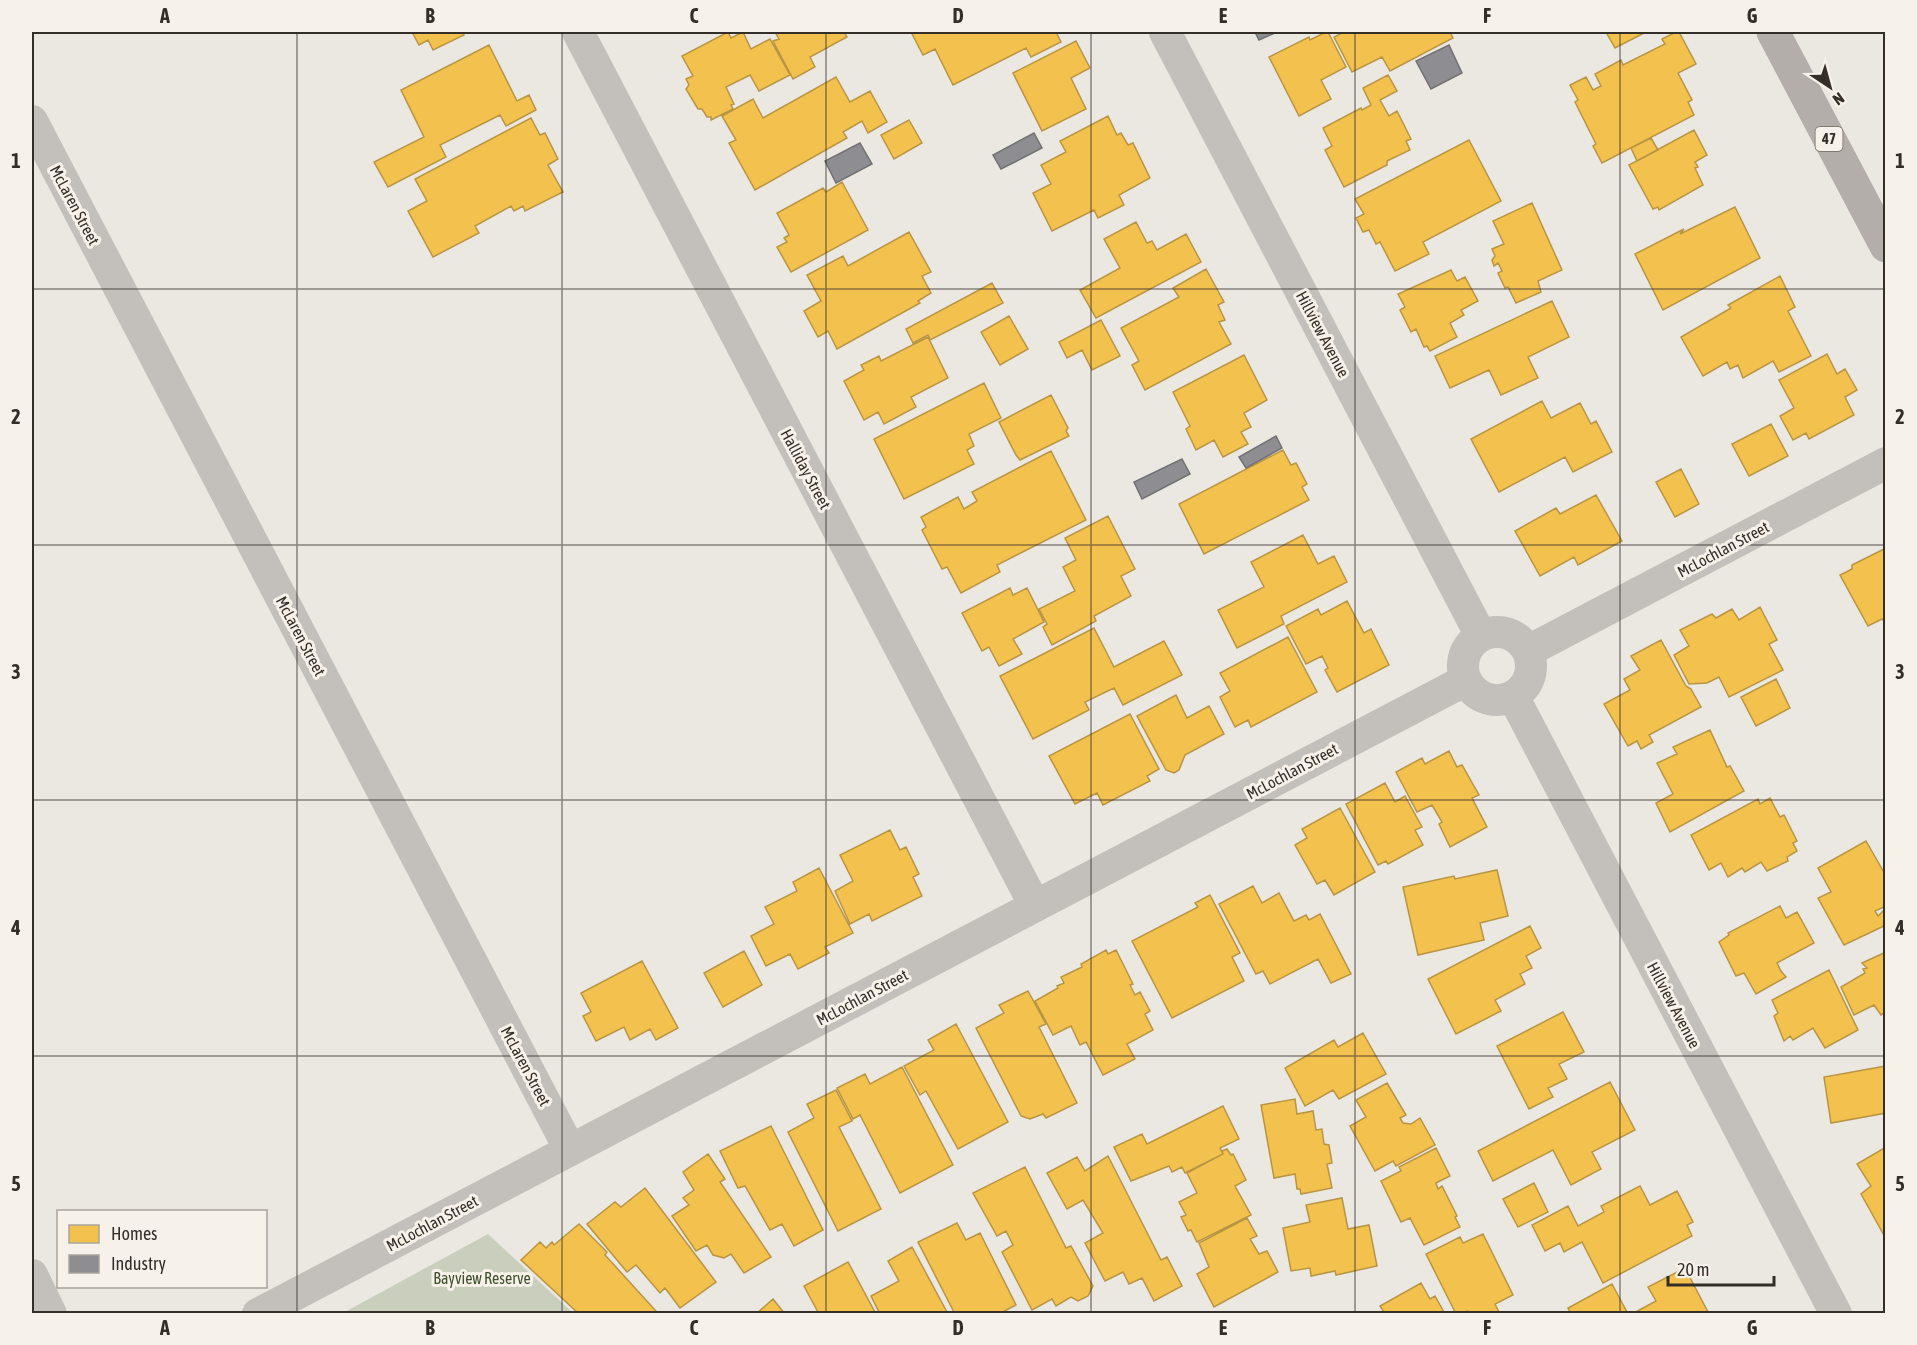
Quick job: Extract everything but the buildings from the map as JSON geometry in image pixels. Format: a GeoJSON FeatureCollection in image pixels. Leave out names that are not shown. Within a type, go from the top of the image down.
{"type":"FeatureCollection","features":[{"type":"Feature","properties":{"kind":"main road","name":"47"},"geometry":{"type":"LineString","coordinates":[[1773,32],[1886,246]]}},
{"type":"Feature","properties":{"kind":"street","name":"Halliday Street"},"geometry":{"type":"LineString","coordinates":[[578,32],[1035,906]]}},
{"type":"Feature","properties":{"kind":"street","name":"Hillview Avenue"},"geometry":{"type":"LineString","coordinates":[[1165,32],[1481,636]]}},
{"type":"Feature","properties":{"kind":"street","name":"McLaren Street"},"geometry":{"type":"LineString","coordinates":[[32,121],[570,1150]]}},
{"type":"Feature","properties":{"kind":"street","name":"McLochlan Street"},"geometry":{"type":"LineString","coordinates":[[1528,651],[1886,463]]}},
{"type":"Feature","properties":{"kind":"street"},"geometry":{"type":"LineString","coordinates":[[1492,632],[1504,632],[1515,636],[1528,651],[1531,662],[1530,674],[1525,685],[1513,696],[1501,700],[1489,699],[1478,694],[1466,680],[1463,669],[1464,657],[1469,647],[1481,636],[1492,632]]}},
{"type":"Feature","properties":{"kind":"street","name":"McLochlan Street"},"geometry":{"type":"LineString","coordinates":[[258,1314],[1466,680]]}},
{"type":"Feature","properties":{"kind":"street","name":"Hillview Avenue"},"geometry":{"type":"LineString","coordinates":[[1513,696],[1836,1314]]}},
{"type":"Feature","properties":{"kind":"street"},"geometry":{"type":"LineString","coordinates":[[32,1275],[51,1314]]}},
{"type":"Feature","properties":{"kind":"green space","name":"Bayview Reserve"},"geometry":{"type":"Polygon","coordinates":[[[488,1234],[573,1313],[343,1313],[488,1234]]]}}]}
